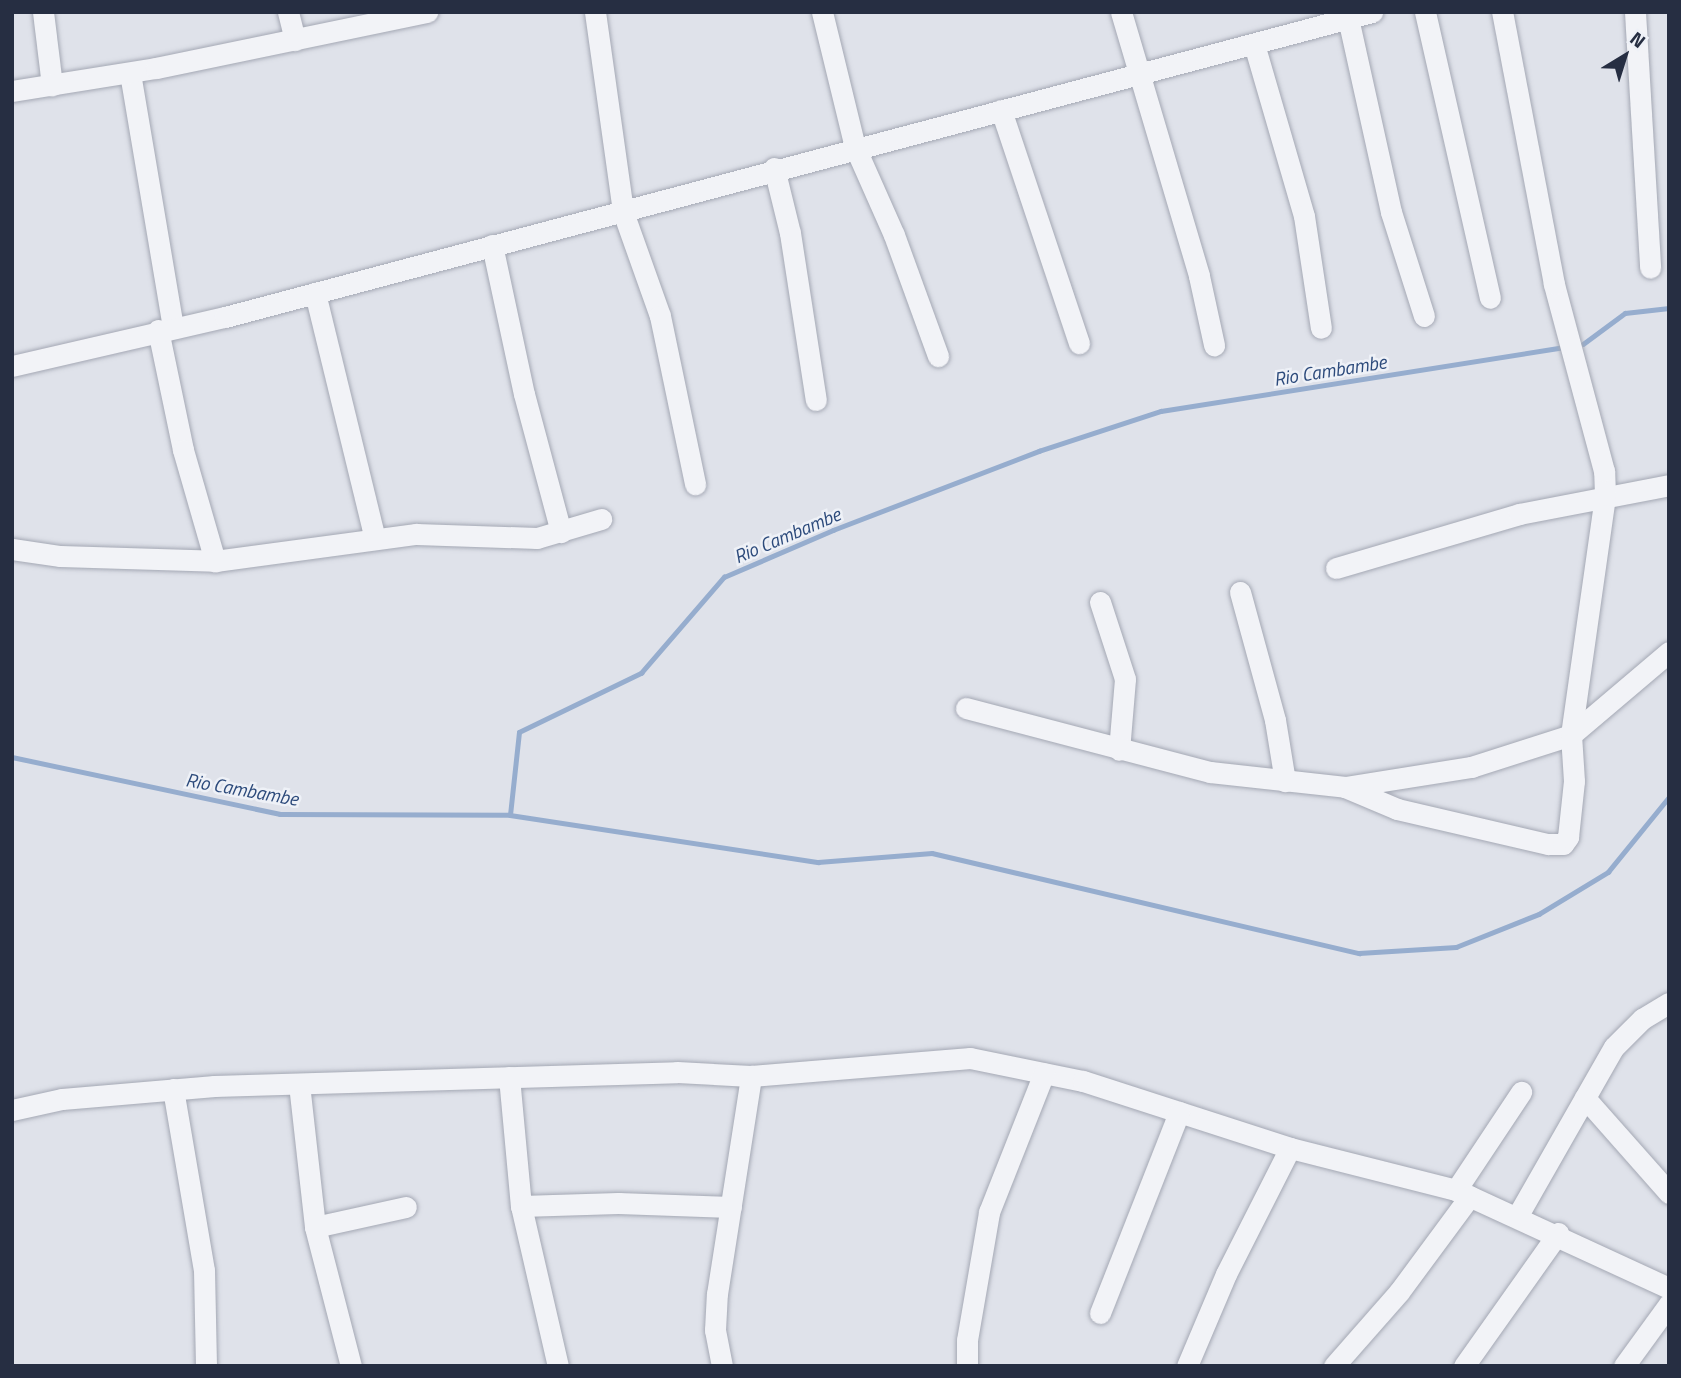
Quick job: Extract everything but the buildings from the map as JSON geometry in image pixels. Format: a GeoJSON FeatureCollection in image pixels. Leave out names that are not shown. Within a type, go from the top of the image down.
{"type":"FeatureCollection","features":[{"type":"Feature","properties":{"kind":"street"},"geometry":{"type":"LineString","coordinates":[[43,12],[52,85]]}},
{"type":"Feature","properties":{"kind":"street"},"geometry":{"type":"LineString","coordinates":[[288,12],[295,40]]}},
{"type":"Feature","properties":{"kind":"street"},"geometry":{"type":"LineString","coordinates":[[12,92],[131,73],[428,12]]}},
{"type":"Feature","properties":{"kind":"street"},"geometry":{"type":"LineString","coordinates":[[595,12],[622,212],[660,316],[695,484]]}},
{"type":"Feature","properties":{"kind":"street"},"geometry":{"type":"LineString","coordinates":[[821,12],[855,147],[894,235],[938,355]]}},
{"type":"Feature","properties":{"kind":"street"},"geometry":{"type":"LineString","coordinates":[[1121,12],[1199,276],[1214,345]]}},
{"type":"Feature","properties":{"kind":"street"},"geometry":{"type":"LineString","coordinates":[[12,366],[315,293],[622,212],[774,168],[1254,44],[1311,20],[1348,18],[1372,12]]}},
{"type":"Feature","properties":{"kind":"street"},"geometry":{"type":"LineString","coordinates":[[1426,12],[1490,298]]}},
{"type":"Feature","properties":{"kind":"street"},"geometry":{"type":"LineString","coordinates":[[1345,787],[1396,809],[1548,844],[1563,844],[1568,837],[1574,781],[1571,734],[1605,495],[1604,471],[1571,345],[1502,12]]}},
{"type":"Feature","properties":{"kind":"street"},"geometry":{"type":"LineString","coordinates":[[1639,13],[1650,268]]}},
{"type":"Feature","properties":{"kind":"street"},"geometry":{"type":"LineString","coordinates":[[1348,18],[1391,212],[1423,316]]}},
{"type":"Feature","properties":{"kind":"street"},"geometry":{"type":"LineString","coordinates":[[1254,44],[1304,216],[1321,328]]}},
{"type":"Feature","properties":{"kind":"street"},"geometry":{"type":"LineString","coordinates":[[131,73],[183,450],[215,561]]}},
{"type":"Feature","properties":{"kind":"street"},"geometry":{"type":"LineString","coordinates":[[1001,110],[1079,343]]}},
{"type":"Feature","properties":{"kind":"street"},"geometry":{"type":"LineString","coordinates":[[774,168],[790,233],[816,400]]}},
{"type":"Feature","properties":{"kind":"street"},"geometry":{"type":"LineString","coordinates":[[492,245],[524,394],[561,532]]}},
{"type":"Feature","properties":{"kind":"street"},"geometry":{"type":"LineString","coordinates":[[315,293],[375,539]]}},
{"type":"Feature","properties":{"kind":"street"},"geometry":{"type":"LineString","coordinates":[[1336,568],[1455,531],[1605,495],[1669,485]]}},
{"type":"Feature","properties":{"kind":"street"},"geometry":{"type":"LineString","coordinates":[[12,549],[60,556],[215,561],[375,539],[447,534],[519,539],[561,532],[601,519]]}},
{"type":"Feature","properties":{"kind":"street"},"geometry":{"type":"LineString","coordinates":[[1240,592],[1275,720],[1285,781]]}},
{"type":"Feature","properties":{"kind":"street"},"geometry":{"type":"LineString","coordinates":[[1100,602],[1125,679],[1119,750]]}},
{"type":"Feature","properties":{"kind":"street"},"geometry":{"type":"LineString","coordinates":[[966,708],[1210,772],[1345,787],[1471,767],[1571,734],[1669,652]]}},
{"type":"Feature","properties":{"kind":"street"},"geometry":{"type":"LineString","coordinates":[[1518,1215],[1624,1035],[1669,1003]]}},
{"type":"Feature","properties":{"kind":"street"},"geometry":{"type":"LineString","coordinates":[[12,1110],[62,1099],[173,1088],[677,1072],[751,1076],[837,1072],[943,1057],[970,1058],[1044,1073],[1290,1148],[1463,1193],[1558,1233],[1669,1288]]}},
{"type":"Feature","properties":{"kind":"street"},"geometry":{"type":"LineString","coordinates":[[967,1366],[967,1340],[989,1212],[1044,1073]]}},
{"type":"Feature","properties":{"kind":"street"},"geometry":{"type":"LineString","coordinates":[[722,1366],[715,1330],[717,1294],[751,1076]]}},
{"type":"Feature","properties":{"kind":"street"},"geometry":{"type":"LineString","coordinates":[[509,1077],[521,1206],[558,1366]]}},
{"type":"Feature","properties":{"kind":"street"},"geometry":{"type":"LineString","coordinates":[[299,1084],[315,1227],[351,1366]]}},
{"type":"Feature","properties":{"kind":"street"},"geometry":{"type":"LineString","coordinates":[[173,1088],[204,1270],[206,1366]]}},
{"type":"Feature","properties":{"kind":"street"},"geometry":{"type":"LineString","coordinates":[[1334,1366],[1399,1292],[1463,1193],[1521,1092]]}},
{"type":"Feature","properties":{"kind":"street"},"geometry":{"type":"LineString","coordinates":[[1585,1098],[1669,1193]]}},
{"type":"Feature","properties":{"kind":"street"},"geometry":{"type":"LineString","coordinates":[[1101,1313],[1179,1112]]}},
{"type":"Feature","properties":{"kind":"street"},"geometry":{"type":"LineString","coordinates":[[1187,1366],[1226,1274],[1290,1148]]}},
{"type":"Feature","properties":{"kind":"street"},"geometry":{"type":"LineString","coordinates":[[521,1206],[618,1203],[730,1207]]}},
{"type":"Feature","properties":{"kind":"street"},"geometry":{"type":"LineString","coordinates":[[315,1227],[406,1207]]}},
{"type":"Feature","properties":{"kind":"street"},"geometry":{"type":"LineString","coordinates":[[1464,1366],[1558,1233]]}},
{"type":"Feature","properties":{"kind":"street"},"geometry":{"type":"LineString","coordinates":[[1624,1366],[1669,1304]]}},
{"type":"Feature","properties":{"kind":"waterway","name":"Rio Cambambe"},"geometry":{"type":"LineString","coordinates":[[1583,344],[1625,313],[1669,308]]}},
{"type":"Feature","properties":{"kind":"waterway","name":"Rio Cambambe"},"geometry":{"type":"LineString","coordinates":[[12,757],[280,814],[510,815],[519,732],[641,673],[724,577],[833,530],[1039,451],[1161,411],[1561,348]]}},
{"type":"Feature","properties":{"kind":"waterway"},"geometry":{"type":"LineString","coordinates":[[510,815],[818,862],[932,853],[1359,953],[1456,947],[1539,914],[1608,872],[1669,797]]}}]}
